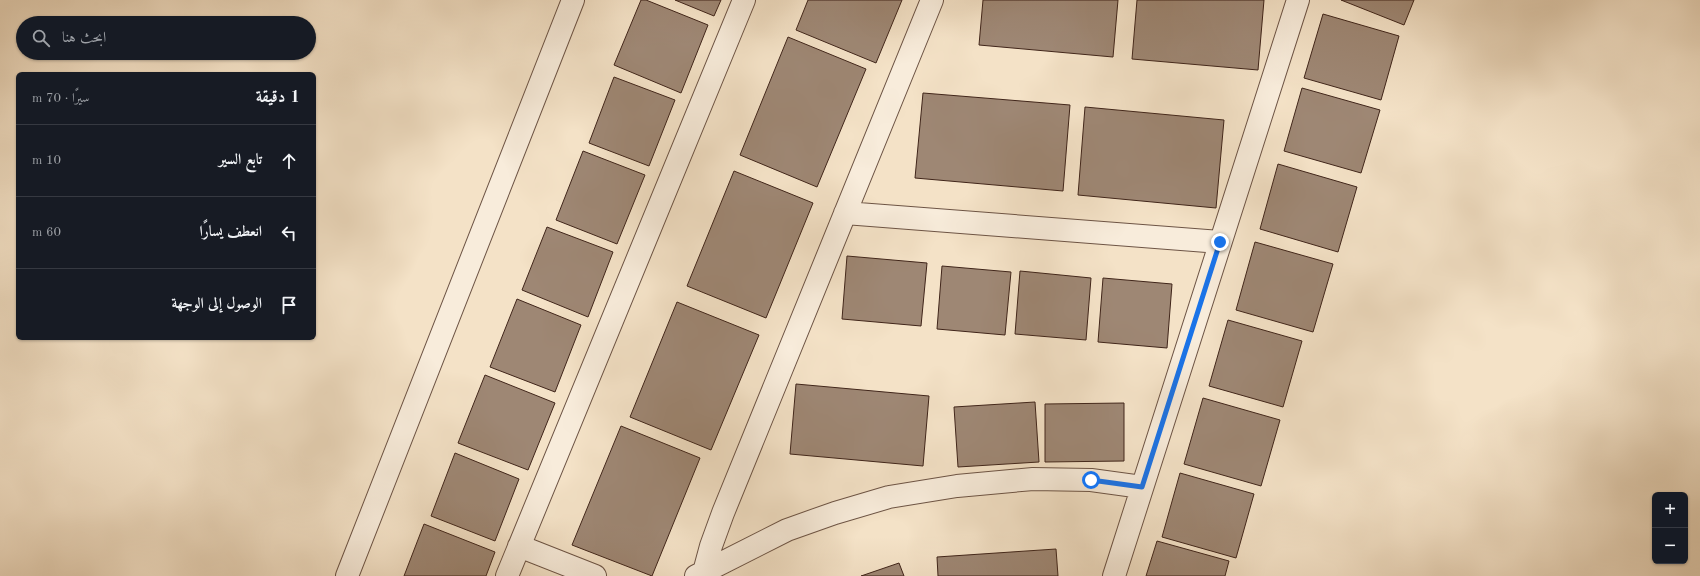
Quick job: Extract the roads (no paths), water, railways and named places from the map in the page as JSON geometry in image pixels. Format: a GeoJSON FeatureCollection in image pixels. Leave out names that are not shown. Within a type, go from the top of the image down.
{"type":"FeatureCollection","features":[{"type":"Feature","properties":{"kind":"street"},"geometry":{"type":"LineString","coordinates":[[347,576],[573,0]]}},
{"type":"Feature","properties":{"kind":"street"},"geometry":{"type":"LineString","coordinates":[[507,576],[744,0]]}},
{"type":"Feature","properties":{"kind":"street"},"geometry":{"type":"LineString","coordinates":[[700,574],[723,513],[932,0]]}},
{"type":"Feature","properties":{"kind":"street"},"geometry":{"type":"LineString","coordinates":[[1114,576],[1298,0]]}},
{"type":"Feature","properties":{"kind":"street"},"geometry":{"type":"LineString","coordinates":[[845,212],[1220,242]]}},
{"type":"Feature","properties":{"kind":"street"},"geometry":{"type":"LineString","coordinates":[[700,574],[787,530],[835,513],[888,497],[957,486],[1034,479],[1091,480],[1142,487]]}},
{"type":"Feature","properties":{"kind":"street"},"geometry":{"type":"LineString","coordinates":[[520,546],[595,576]]}}]}
